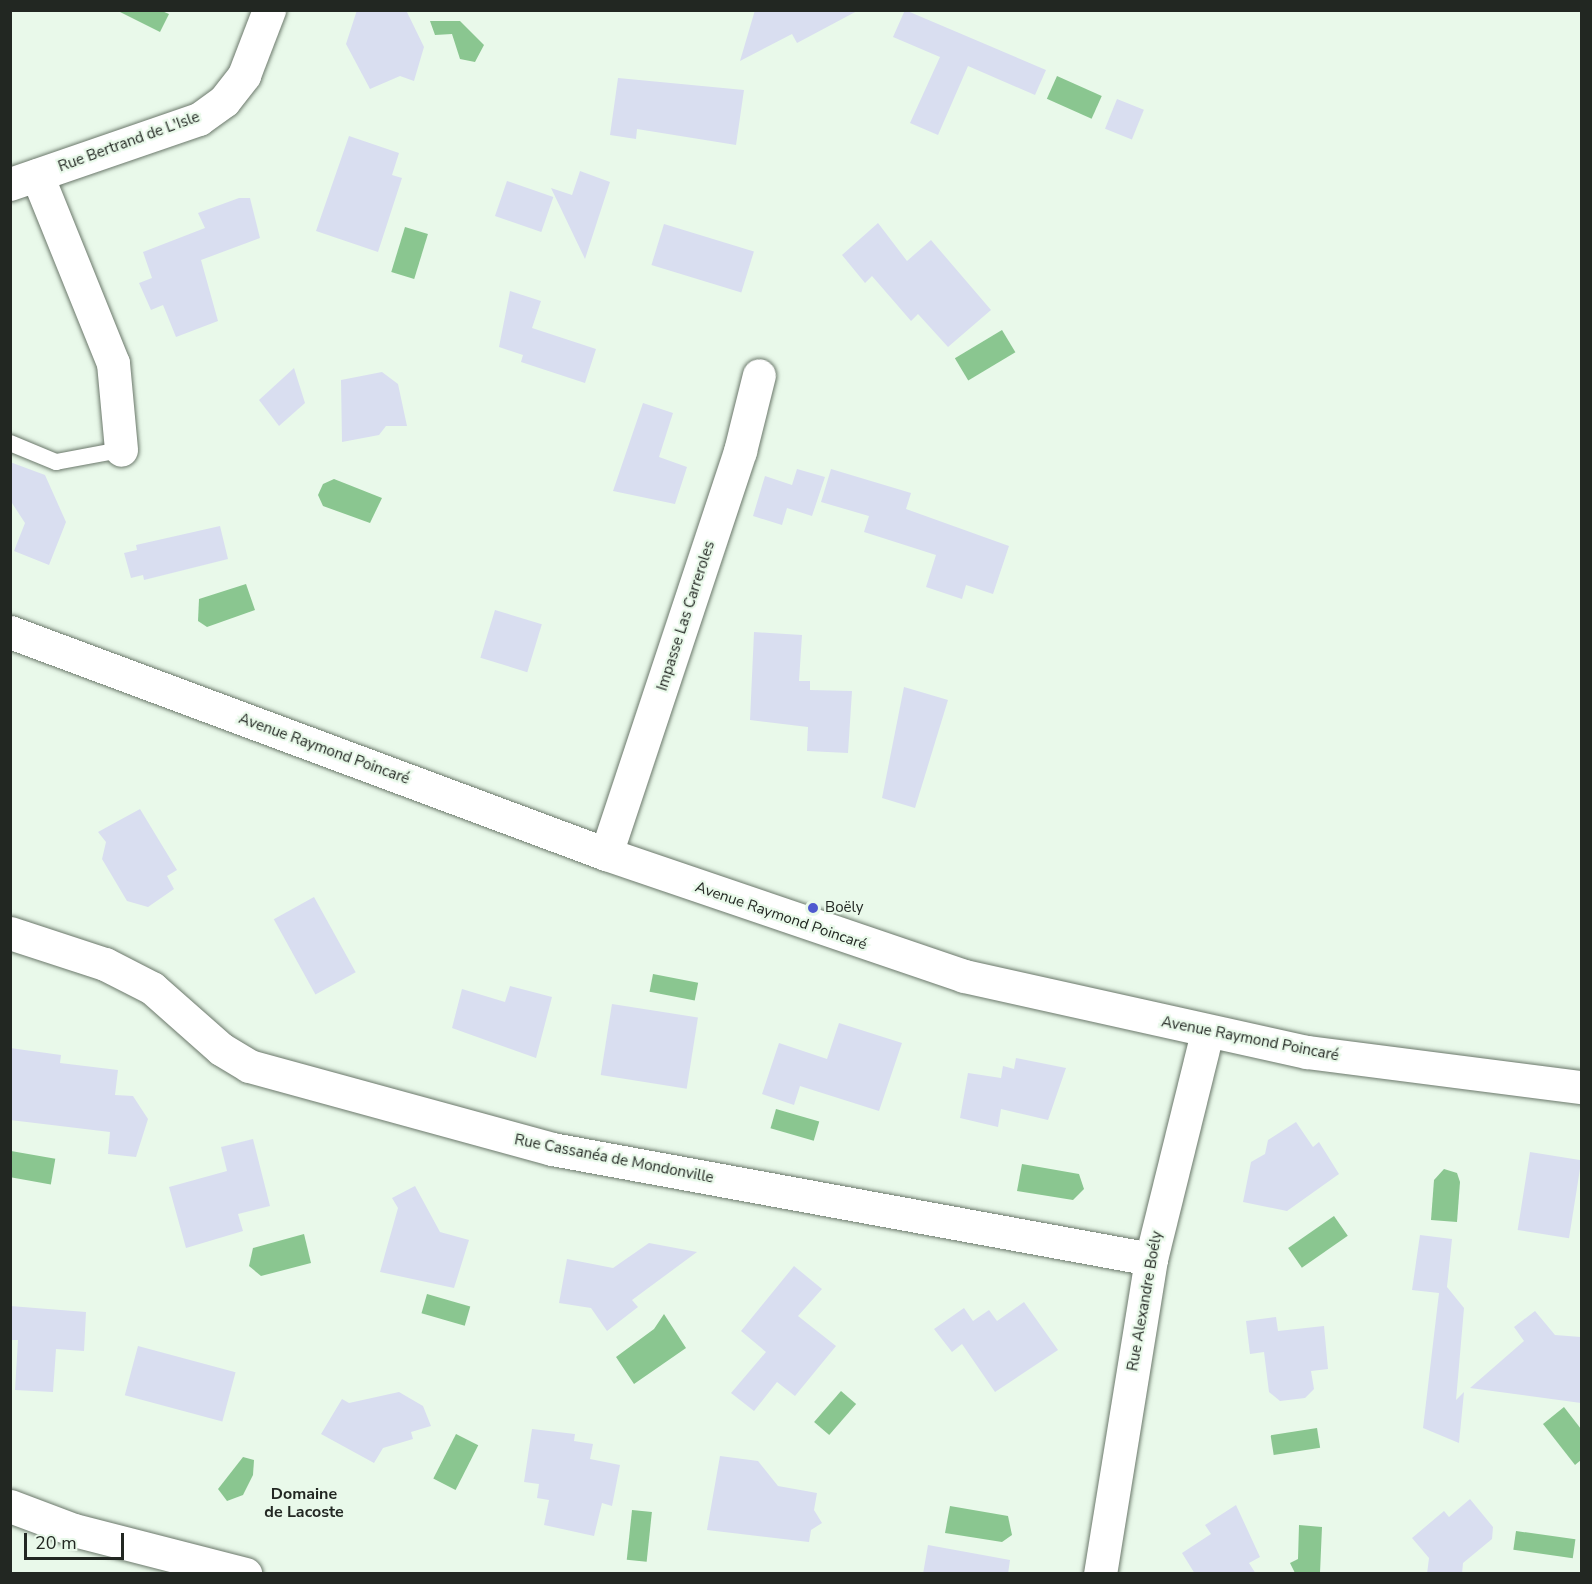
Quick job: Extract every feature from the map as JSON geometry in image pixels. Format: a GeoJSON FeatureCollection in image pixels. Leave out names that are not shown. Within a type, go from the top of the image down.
{"type":"FeatureCollection","features":[{"type":"Feature","properties":{"kind":"street","name":"Rue Bertrand de L'Isle"},"geometry":{"type":"LineString","coordinates":[[122,450],[113,363],[24,180],[199,119],[224,101],[244,75],[268,10]]}},
{"type":"Feature","properties":{"kind":"street","name":"Impasse Las Carreroles"},"geometry":{"type":"LineString","coordinates":[[606,854],[740,451],[759,375]]}},
{"type":"Feature","properties":{"kind":"street","name":"Avenue Raymond Poincaré"},"geometry":{"type":"LineString","coordinates":[[10,632],[606,854],[964,976],[1207,1032],[1424,1070],[1581,1087]]}},
{"type":"Feature","properties":{"kind":"street","name":"Rue Cassanéa de Mondonville"},"geometry":{"type":"LineString","coordinates":[[10,933],[105,964],[152,988],[221,1049],[249,1066],[552,1149],[1150,1259]]}},
{"type":"Feature","properties":{"kind":"street","name":"Rue Alexandre Boély"},"geometry":{"type":"LineString","coordinates":[[1100,1574],[1150,1259],[1207,1032]]}},
{"type":"Feature","properties":{"kind":"street"},"geometry":{"type":"LineString","coordinates":[[10,1506],[74,1530],[245,1574]]}},
{"type":"Feature","properties":{"kind":"lane"},"geometry":{"type":"LineString","coordinates":[[10,443],[56,462],[122,450]]}},
{"type":"Feature","properties":{"kind":"shaded area"},"geometry":{"type":"Polygon","coordinates":[[[162,11],[169,14],[160,32],[120,12],[162,11]]]}},
{"type":"Feature","properties":{"kind":"shaded area"},"geometry":{"type":"Polygon","coordinates":[[[430,21],[460,21],[484,45],[475,62],[460,59],[452,34],[435,35],[430,21]]]}},
{"type":"Feature","properties":{"kind":"shaded area"},"geometry":{"type":"Polygon","coordinates":[[[1057,76],[1102,96],[1092,119],[1047,99],[1057,76]]]}},
{"type":"Feature","properties":{"kind":"shaded area"},"geometry":{"type":"Polygon","coordinates":[[[405,227],[428,234],[414,279],[391,272],[405,227]]]}},
{"type":"Feature","properties":{"kind":"shaded area"},"geometry":{"type":"Polygon","coordinates":[[[1002,330],[1015,352],[968,381],[955,358],[1002,330]]]}},
{"type":"Feature","properties":{"kind":"shaded area"},"geometry":{"type":"Polygon","coordinates":[[[334,479],[382,498],[370,523],[323,506],[318,495],[323,484],[334,479]]]}},
{"type":"Feature","properties":{"kind":"shaded area"},"geometry":{"type":"Polygon","coordinates":[[[246,584],[255,610],[207,627],[198,621],[199,599],[246,584]]]}},
{"type":"Feature","properties":{"kind":"shaded area"},"geometry":{"type":"Polygon","coordinates":[[[653,974],[698,983],[695,1000],[650,992],[653,974]]]}},
{"type":"Feature","properties":{"kind":"shaded area"},"geometry":{"type":"Polygon","coordinates":[[[776,1109],[819,1121],[814,1141],[770,1128],[776,1109]]]}},
{"type":"Feature","properties":{"kind":"shaded area"},"geometry":{"type":"Polygon","coordinates":[[[11,1151],[55,1159],[51,1184],[10,1177],[11,1151]]]}},
{"type":"Feature","properties":{"kind":"shaded area"},"geometry":{"type":"Polygon","coordinates":[[[1022,1164],[1079,1174],[1084,1189],[1073,1200],[1017,1191],[1022,1164]]]}},
{"type":"Feature","properties":{"kind":"shaded area"},"geometry":{"type":"Polygon","coordinates":[[[1444,1169],[1457,1173],[1460,1182],[1457,1222],[1431,1220],[1434,1180],[1444,1169]]]}},
{"type":"Feature","properties":{"kind":"shaded area"},"geometry":{"type":"Polygon","coordinates":[[[1334,1216],[1348,1236],[1302,1268],[1288,1248],[1334,1216]]]}},
{"type":"Feature","properties":{"kind":"shaded area"},"geometry":{"type":"Polygon","coordinates":[[[304,1234],[311,1263],[261,1276],[249,1266],[253,1248],[304,1234]]]}},
{"type":"Feature","properties":{"kind":"shaded area"},"geometry":{"type":"Polygon","coordinates":[[[427,1294],[470,1306],[465,1326],[421,1313],[427,1294]]]}},
{"type":"Feature","properties":{"kind":"shaded area"},"geometry":{"type":"Polygon","coordinates":[[[664,1314],[686,1348],[634,1384],[616,1357],[654,1329],[664,1314]]]}},
{"type":"Feature","properties":{"kind":"shaded area"},"geometry":{"type":"Polygon","coordinates":[[[841,1391],[856,1404],[829,1435],[814,1422],[841,1391]]]}},
{"type":"Feature","properties":{"kind":"shaded area"},"geometry":{"type":"Polygon","coordinates":[[[1564,1407],[1581,1429],[1581,1460],[1575,1465],[1543,1424],[1564,1407]]]}},
{"type":"Feature","properties":{"kind":"shaded area"},"geometry":{"type":"Polygon","coordinates":[[[1317,1428],[1320,1448],[1274,1455],[1271,1435],[1317,1428]]]}},
{"type":"Feature","properties":{"kind":"shaded area"},"geometry":{"type":"Polygon","coordinates":[[[456,1434],[478,1445],[456,1490],[433,1479],[456,1434]]]}},
{"type":"Feature","properties":{"kind":"shaded area"},"geometry":{"type":"Polygon","coordinates":[[[243,1457],[254,1460],[253,1475],[243,1495],[227,1501],[218,1489],[243,1457]]]}},
{"type":"Feature","properties":{"kind":"shaded area"},"geometry":{"type":"Polygon","coordinates":[[[950,1506],[1008,1516],[1012,1535],[1002,1542],[945,1533],[950,1506]]]}},
{"type":"Feature","properties":{"kind":"shaded area"},"geometry":{"type":"Polygon","coordinates":[[[632,1510],[652,1512],[647,1562],[627,1560],[632,1510]]]}},
{"type":"Feature","properties":{"kind":"shaded area"},"geometry":{"type":"Polygon","coordinates":[[[1299,1525],[1322,1527],[1320,1573],[1295,1573],[1290,1563],[1298,1559],[1299,1525]]]}},
{"type":"Feature","properties":{"kind":"shaded area"},"geometry":{"type":"Polygon","coordinates":[[[1516,1531],[1575,1539],[1573,1558],[1513,1550],[1516,1531]]]}},
{"type":"Feature","properties":{"kind":"building"},"geometry":{"type":"Polygon","coordinates":[[[357,10],[406,10],[424,47],[414,81],[400,76],[370,89],[346,44],[357,10]]]}},
{"type":"Feature","properties":{"kind":"building"},"geometry":{"type":"Polygon","coordinates":[[[755,10],[859,10],[797,43],[792,34],[740,61],[755,10]]]}},
{"type":"Feature","properties":{"kind":"building"},"geometry":{"type":"Polygon","coordinates":[[[905,10],[1046,70],[1035,95],[968,66],[938,135],[910,123],[940,57],[893,37],[905,10]]]}},
{"type":"Feature","properties":{"kind":"building"},"geometry":{"type":"Polygon","coordinates":[[[618,78],[744,90],[736,145],[637,129],[636,139],[610,135],[618,78]]]}},
{"type":"Feature","properties":{"kind":"building"},"geometry":{"type":"Polygon","coordinates":[[[1117,99],[1144,110],[1132,140],[1105,129],[1117,99]]]}},
{"type":"Feature","properties":{"kind":"building"},"geometry":{"type":"Polygon","coordinates":[[[349,136],[399,153],[392,175],[402,178],[378,252],[316,231],[349,136]]]}},
{"type":"Feature","properties":{"kind":"building"},"geometry":{"type":"Polygon","coordinates":[[[580,171],[610,182],[585,259],[551,188],[572,195],[580,171]]]}},
{"type":"Feature","properties":{"kind":"building"},"geometry":{"type":"Polygon","coordinates":[[[507,181],[553,197],[541,232],[495,216],[507,181]]]}},
{"type":"Feature","properties":{"kind":"building"},"geometry":{"type":"Polygon","coordinates":[[[239,198],[250,198],[260,238],[201,260],[218,321],[176,337],[163,305],[151,310],[139,283],[152,278],[143,252],[205,228],[198,213],[239,198]]]}},
{"type":"Feature","properties":{"kind":"building"},"geometry":{"type":"Polygon","coordinates":[[[878,223],[907,261],[931,240],[991,310],[948,347],[918,314],[911,321],[872,276],[865,283],[842,255],[878,223]]]}},
{"type":"Feature","properties":{"kind":"building"},"geometry":{"type":"Polygon","coordinates":[[[664,224],[754,251],[741,293],[651,265],[664,224]]]}},
{"type":"Feature","properties":{"kind":"building"},"geometry":{"type":"Polygon","coordinates":[[[510,291],[541,301],[532,328],[596,349],[585,383],[521,362],[523,355],[499,347],[510,291]]]}},
{"type":"Feature","properties":{"kind":"building"},"geometry":{"type":"Polygon","coordinates":[[[294,368],[305,403],[279,426],[259,400],[294,368]]]}},
{"type":"Feature","properties":{"kind":"building"},"geometry":{"type":"Polygon","coordinates":[[[382,372],[398,384],[407,426],[386,426],[379,435],[342,442],[341,380],[382,372]]]}},
{"type":"Feature","properties":{"kind":"building"},"geometry":{"type":"Polygon","coordinates":[[[643,403],[673,413],[659,457],[687,467],[675,504],[613,491],[643,403]]]}},
{"type":"Feature","properties":{"kind":"building"},"geometry":{"type":"Polygon","coordinates":[[[10,462],[45,475],[66,522],[49,565],[14,551],[25,523],[10,500],[10,462]]]}},
{"type":"Feature","properties":{"kind":"building"},"geometry":{"type":"Polygon","coordinates":[[[797,469],[825,477],[812,516],[787,508],[782,525],[753,516],[765,476],[792,485],[797,469]]]}},
{"type":"Feature","properties":{"kind":"building"},"geometry":{"type":"Polygon","coordinates":[[[831,469],[911,493],[906,509],[1009,546],[993,594],[966,585],[962,599],[926,587],[936,555],[864,532],[869,516],[821,502],[831,469]]]}},
{"type":"Feature","properties":{"kind":"building"},"geometry":{"type":"Polygon","coordinates":[[[220,526],[228,559],[144,580],[143,575],[131,578],[124,553],[137,550],[136,545],[220,526]]]}},
{"type":"Feature","properties":{"kind":"building"},"geometry":{"type":"Polygon","coordinates":[[[495,610],[542,624],[527,672],[480,658],[495,610]]]}},
{"type":"Feature","properties":{"kind":"building"},"geometry":{"type":"Polygon","coordinates":[[[754,632],[802,635],[799,681],[810,681],[810,690],[852,691],[848,753],[807,751],[808,727],[750,720],[754,632]]]}},
{"type":"Feature","properties":{"kind":"building"},"geometry":{"type":"Polygon","coordinates":[[[904,687],[948,700],[915,808],[882,798],[904,687]]]}},
{"type":"Feature","properties":{"kind":"building"},"geometry":{"type":"Polygon","coordinates":[[[140,809],[177,870],[167,876],[174,889],[148,907],[127,901],[102,859],[106,842],[98,832],[140,809]]]}},
{"type":"Feature","properties":{"kind":"building"},"geometry":{"type":"Polygon","coordinates":[[[314,897],[356,972],[315,995],[274,919],[314,897]]]}},
{"type":"Feature","properties":{"kind":"building"},"geometry":{"type":"Polygon","coordinates":[[[510,986],[552,997],[536,1058],[452,1028],[462,989],[505,1002],[510,986]]]}},
{"type":"Feature","properties":{"kind":"building"},"geometry":{"type":"Polygon","coordinates":[[[612,1004],[698,1018],[687,1089],[601,1075],[612,1004]]]}},
{"type":"Feature","properties":{"kind":"building"},"geometry":{"type":"Polygon","coordinates":[[[839,1023],[902,1043],[879,1111],[800,1086],[794,1105],[762,1094],[779,1043],[827,1059],[839,1023]]]}},
{"type":"Feature","properties":{"kind":"building"},"geometry":{"type":"Polygon","coordinates":[[[10,1048],[61,1055],[60,1063],[118,1070],[115,1095],[133,1096],[148,1119],[136,1157],[108,1154],[110,1132],[10,1120],[10,1048]]]}},
{"type":"Feature","properties":{"kind":"building"},"geometry":{"type":"Polygon","coordinates":[[[1016,1058],[1066,1068],[1048,1120],[1001,1109],[998,1127],[960,1118],[968,1073],[1001,1078],[1003,1066],[1014,1069],[1016,1058]]]}},
{"type":"Feature","properties":{"kind":"building"},"geometry":{"type":"Polygon","coordinates":[[[1296,1122],[1313,1147],[1319,1142],[1339,1174],[1287,1211],[1243,1202],[1251,1162],[1265,1154],[1268,1140],[1296,1122]]]}},
{"type":"Feature","properties":{"kind":"building"},"geometry":{"type":"Polygon","coordinates":[[[253,1139],[270,1206],[238,1214],[243,1231],[186,1248],[169,1187],[227,1171],[221,1147],[253,1139]]]}},
{"type":"Feature","properties":{"kind":"building"},"geometry":{"type":"Polygon","coordinates":[[[1530,1152],[1581,1160],[1569,1238],[1518,1230],[1530,1152]]]}},
{"type":"Feature","properties":{"kind":"building"},"geometry":{"type":"Polygon","coordinates":[[[415,1186],[440,1232],[469,1240],[454,1288],[380,1272],[398,1208],[392,1198],[415,1186]]]}},
{"type":"Feature","properties":{"kind":"building"},"geometry":{"type":"Polygon","coordinates":[[[1420,1235],[1452,1239],[1447,1287],[1464,1308],[1456,1400],[1464,1392],[1459,1443],[1423,1428],[1439,1293],[1412,1290],[1420,1235]]]}},
{"type":"Feature","properties":{"kind":"building"},"geometry":{"type":"Polygon","coordinates":[[[649,1243],[697,1252],[632,1300],[638,1307],[607,1331],[591,1308],[559,1303],[567,1259],[613,1268],[649,1243]]]}},
{"type":"Feature","properties":{"kind":"building"},"geometry":{"type":"Polygon","coordinates":[[[794,1266],[822,1289],[798,1316],[836,1346],[795,1396],[777,1382],[754,1411],[731,1393],[766,1352],[741,1331],[794,1266]]]}},
{"type":"Feature","properties":{"kind":"building"},"geometry":{"type":"Polygon","coordinates":[[[1024,1302],[1058,1350],[995,1392],[962,1344],[952,1352],[934,1329],[964,1308],[973,1321],[989,1310],[997,1321],[1024,1302]]]}},
{"type":"Feature","properties":{"kind":"building"},"geometry":{"type":"Polygon","coordinates":[[[10,1306],[86,1312],[84,1351],[56,1349],[53,1392],[15,1390],[18,1340],[10,1340],[10,1306]]]}},
{"type":"Feature","properties":{"kind":"building"},"geometry":{"type":"Polygon","coordinates":[[[1535,1311],[1555,1335],[1581,1337],[1581,1403],[1470,1388],[1524,1341],[1514,1327],[1535,1311]]]}},
{"type":"Feature","properties":{"kind":"building"},"geometry":{"type":"Polygon","coordinates":[[[1276,1317],[1278,1331],[1324,1326],[1328,1369],[1311,1371],[1314,1389],[1305,1398],[1280,1401],[1269,1392],[1264,1352],[1250,1354],[1246,1321],[1276,1317]]]}},
{"type":"Feature","properties":{"kind":"building"},"geometry":{"type":"Polygon","coordinates":[[[138,1346],[236,1372],[222,1421],[125,1395],[138,1346]]]}},
{"type":"Feature","properties":{"kind":"building"},"geometry":{"type":"Polygon","coordinates":[[[399,1392],[423,1406],[431,1426],[411,1432],[413,1439],[383,1448],[374,1463],[321,1434],[342,1399],[349,1403],[399,1392]]]}},
{"type":"Feature","properties":{"kind":"building"},"geometry":{"type":"Polygon","coordinates":[[[532,1429],[575,1434],[574,1441],[593,1444],[590,1459],[620,1465],[612,1506],[602,1503],[594,1536],[544,1525],[549,1500],[537,1498],[539,1484],[524,1482],[532,1429]]]}},
{"type":"Feature","properties":{"kind":"building"},"geometry":{"type":"Polygon","coordinates":[[[720,1456],[758,1461],[778,1486],[817,1493],[814,1510],[822,1523],[811,1530],[809,1542],[707,1530],[720,1456]]]}},
{"type":"Feature","properties":{"kind":"building"},"geometry":{"type":"Polygon","coordinates":[[[1470,1499],[1493,1527],[1492,1539],[1463,1563],[1462,1574],[1427,1574],[1429,1558],[1412,1538],[1444,1511],[1449,1517],[1470,1499]]]}},
{"type":"Feature","properties":{"kind":"building"},"geometry":{"type":"Polygon","coordinates":[[[1236,1505],[1260,1557],[1249,1563],[1256,1574],[1195,1574],[1182,1553],[1211,1534],[1205,1525],[1236,1505]]]}},
{"type":"Feature","properties":{"kind":"building"},"geometry":{"type":"Polygon","coordinates":[[[928,1545],[1010,1560],[1008,1574],[923,1574],[928,1545]]]}},
{"type":"Feature","properties":{"kind":"place","name":"Boëly"},"geometry":{"type":"Point","coordinates":[813,908]}},
{"type":"Feature","properties":{"kind":"district","name":"Domaine de Lacoste"},"geometry":{"type":"Point","coordinates":[304,1503]}}]}
